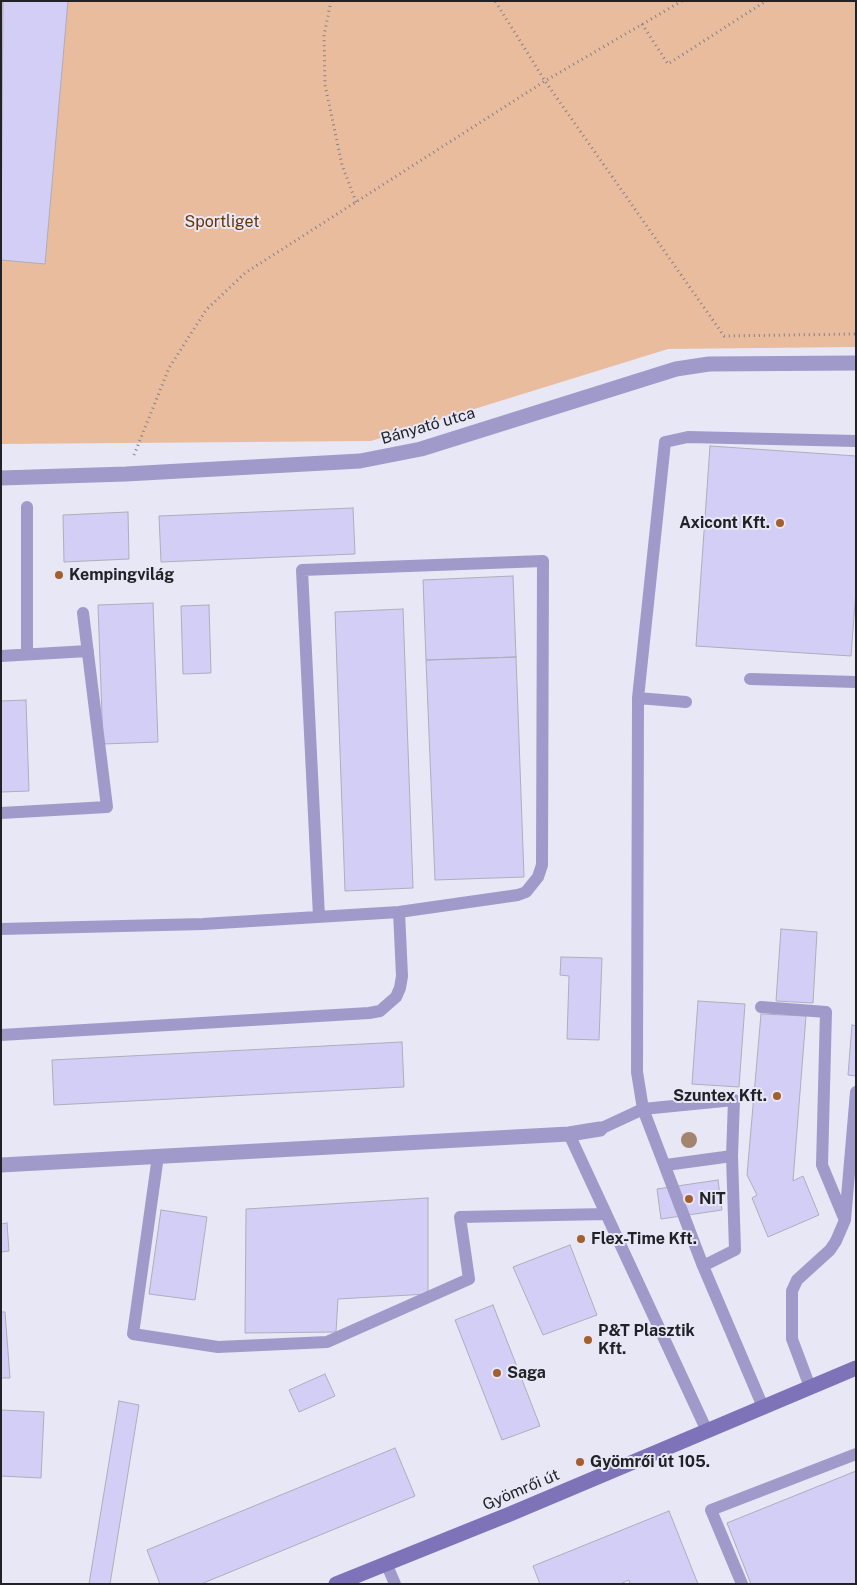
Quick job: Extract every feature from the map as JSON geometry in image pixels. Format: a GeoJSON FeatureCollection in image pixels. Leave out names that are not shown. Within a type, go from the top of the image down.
{"type":"FeatureCollection","features":[{"type":"Feature","properties":{"kind":"street","name":"Bányató utca"},"geometry":{"type":"LineString","coordinates":[[1,478],[126,474],[360,461],[421,449],[676,369],[709,364],[856,363]]}},
{"type":"Feature","properties":{"kind":"street"},"geometry":{"type":"LineString","coordinates":[[1,1165],[569,1134],[600,1129]]}},
{"type":"Feature","properties":{"kind":"street","name":"Gyömrői út"},"geometry":{"type":"LineString","coordinates":[[336,1584],[856,1368]]}},
{"type":"Feature","properties":{"kind":"lane"},"geometry":{"type":"LineString","coordinates":[[763,1407],[703,1266],[643,1109],[637,1072],[638,698],[664,442],[688,437],[856,441]]}},
{"type":"Feature","properties":{"kind":"lane"},"geometry":{"type":"LineString","coordinates":[[27,507],[27,654]]}},
{"type":"Feature","properties":{"kind":"lane"},"geometry":{"type":"LineString","coordinates":[[1,929],[203,924],[319,917],[399,912],[518,895],[533,886],[542,865],[543,560],[302,570],[319,917]]}},
{"type":"Feature","properties":{"kind":"lane"},"geometry":{"type":"LineString","coordinates":[[1,813],[107,807],[84,613]]}},
{"type":"Feature","properties":{"kind":"lane"},"geometry":{"type":"LineString","coordinates":[[1,656],[88,651]]}},
{"type":"Feature","properties":{"kind":"lane"},"geometry":{"type":"LineString","coordinates":[[750,678],[856,682]]}},
{"type":"Feature","properties":{"kind":"lane"},"geometry":{"type":"LineString","coordinates":[[638,698],[686,702]]}},
{"type":"Feature","properties":{"kind":"lane"},"geometry":{"type":"LineString","coordinates":[[1,1035],[380,1011],[396,997],[400,988],[402,976],[399,912]]}},
{"type":"Feature","properties":{"kind":"lane"},"geometry":{"type":"LineString","coordinates":[[762,1007],[826,1012],[822,1165],[844,1220]]}},
{"type":"Feature","properties":{"kind":"lane"},"geometry":{"type":"LineString","coordinates":[[810,1387],[792,1339],[792,1291],[797,1280],[830,1250],[836,1241],[844,1220],[856,1092]]}},
{"type":"Feature","properties":{"kind":"lane"},"geometry":{"type":"LineString","coordinates":[[600,1129],[643,1109],[734,1100],[732,1156],[735,1250],[703,1266]]}},
{"type":"Feature","properties":{"kind":"lane"},"geometry":{"type":"LineString","coordinates":[[569,1134],[707,1431]]}},
{"type":"Feature","properties":{"kind":"lane"},"geometry":{"type":"LineString","coordinates":[[158,1156],[133,1334],[218,1347],[327,1342],[469,1279],[460,1217],[605,1214]]}},
{"type":"Feature","properties":{"kind":"lane"},"geometry":{"type":"LineString","coordinates":[[666,1165],[732,1156]]}},
{"type":"Feature","properties":{"kind":"lane"},"geometry":{"type":"LineString","coordinates":[[742,1584],[712,1510],[856,1454]]}},
{"type":"Feature","properties":{"kind":"lane"},"geometry":{"type":"LineString","coordinates":[[386,1564],[395,1584]]}},
{"type":"Feature","properties":{"kind":"path"},"geometry":{"type":"LineString","coordinates":[[331,1],[324,34],[325,85],[342,165],[356,202]]}},
{"type":"Feature","properties":{"kind":"path"},"geometry":{"type":"LineString","coordinates":[[495,1],[545,81],[724,336],[856,334]]}},
{"type":"Feature","properties":{"kind":"path"},"geometry":{"type":"LineString","coordinates":[[126,474],[168,368],[206,310],[245,273],[545,81],[682,1]]}},
{"type":"Feature","properties":{"kind":"path"},"geometry":{"type":"LineString","coordinates":[[642,24],[668,64],[766,1]]}},
{"type":"Feature","properties":{"kind":"green space","name":"Sportliget"},"geometry":{"type":"Polygon","coordinates":[[[1,1],[856,1],[856,347],[668,349],[371,441],[1,444],[1,1]]]}},
{"type":"Feature","properties":{"kind":"building"},"geometry":{"type":"Polygon","coordinates":[[[3,1],[68,1],[45,264],[1,260],[3,1]]]}},
{"type":"Feature","properties":{"kind":"building","name":"Axicont Kft."},"geometry":{"type":"Polygon","coordinates":[[[710,446],[856,456],[856,590],[851,656],[696,646],[710,446]]]}},
{"type":"Feature","properties":{"kind":"building"},"geometry":{"type":"Polygon","coordinates":[[[353,508],[355,554],[161,562],[159,516],[353,508]]]}},
{"type":"Feature","properties":{"kind":"building"},"geometry":{"type":"Polygon","coordinates":[[[128,512],[129,559],[64,562],[63,515],[128,512]]]}},
{"type":"Feature","properties":{"kind":"building"},"geometry":{"type":"Polygon","coordinates":[[[513,576],[516,657],[426,660],[423,580],[513,576]]]}},
{"type":"Feature","properties":{"kind":"building"},"geometry":{"type":"Polygon","coordinates":[[[153,603],[158,742],[103,744],[98,605],[153,603]]]}},
{"type":"Feature","properties":{"kind":"building"},"geometry":{"type":"Polygon","coordinates":[[[209,605],[211,673],[183,674],[181,606],[209,605]]]}},
{"type":"Feature","properties":{"kind":"building"},"geometry":{"type":"Polygon","coordinates":[[[403,609],[413,888],[345,891],[335,612],[403,609]]]}},
{"type":"Feature","properties":{"kind":"building"},"geometry":{"type":"Polygon","coordinates":[[[516,657],[524,877],[435,880],[426,660],[516,657]]]}},
{"type":"Feature","properties":{"kind":"building"},"geometry":{"type":"Polygon","coordinates":[[[26,700],[29,791],[1,792],[1,701],[26,700]]]}},
{"type":"Feature","properties":{"kind":"building"},"geometry":{"type":"Polygon","coordinates":[[[781,929],[817,932],[813,1003],[776,1001],[781,929]]]}},
{"type":"Feature","properties":{"kind":"building"},"geometry":{"type":"Polygon","coordinates":[[[561,957],[602,958],[599,1040],[567,1039],[569,976],[560,975],[561,957]]]}},
{"type":"Feature","properties":{"kind":"building"},"geometry":{"type":"Polygon","coordinates":[[[698,1001],[745,1004],[739,1087],[692,1084],[698,1001]]]}},
{"type":"Feature","properties":{"kind":"building","name":"Szuntex Kft."},"geometry":{"type":"Polygon","coordinates":[[[761,1014],[806,1016],[793,1181],[803,1176],[819,1215],[768,1237],[752,1198],[757,1195],[747,1175],[761,1014]]]}},
{"type":"Feature","properties":{"kind":"building"},"geometry":{"type":"Polygon","coordinates":[[[852,1025],[856,1026],[856,1076],[848,1075],[852,1025]]]}},
{"type":"Feature","properties":{"kind":"building"},"geometry":{"type":"Polygon","coordinates":[[[402,1042],[404,1087],[54,1105],[52,1060],[402,1042]]]}},
{"type":"Feature","properties":{"kind":"building","name":"NiT"},"geometry":{"type":"Polygon","coordinates":[[[718,1180],[722,1210],[661,1219],[657,1189],[718,1180]]]}},
{"type":"Feature","properties":{"kind":"building"},"geometry":{"type":"Polygon","coordinates":[[[428,1198],[428,1294],[338,1299],[336,1332],[245,1333],[246,1209],[428,1198]]]}},
{"type":"Feature","properties":{"kind":"building"},"geometry":{"type":"Polygon","coordinates":[[[161,1210],[207,1217],[195,1300],[149,1294],[161,1210]]]}},
{"type":"Feature","properties":{"kind":"building"},"geometry":{"type":"Polygon","coordinates":[[[7,1223],[9,1251],[1,1252],[1,1224],[7,1223]]]}},
{"type":"Feature","properties":{"kind":"building","name":"Saga"},"geometry":{"type":"Polygon","coordinates":[[[570,1245],[597,1315],[543,1335],[513,1267],[570,1245]]]}},
{"type":"Feature","properties":{"kind":"building","name":"Saga"},"geometry":{"type":"Polygon","coordinates":[[[493,1305],[540,1426],[502,1440],[455,1320],[493,1305]]]}},
{"type":"Feature","properties":{"kind":"building"},"geometry":{"type":"Polygon","coordinates":[[[1,1312],[5,1312],[10,1378],[1,1378],[1,1312]]]}},
{"type":"Feature","properties":{"kind":"building"},"geometry":{"type":"Polygon","coordinates":[[[325,1374],[335,1396],[299,1412],[289,1390],[325,1374]]]}},
{"type":"Feature","properties":{"kind":"building"},"geometry":{"type":"Polygon","coordinates":[[[119,1401],[139,1405],[110,1584],[89,1584],[119,1401]]]}},
{"type":"Feature","properties":{"kind":"building"},"geometry":{"type":"Polygon","coordinates":[[[1,1410],[44,1412],[41,1478],[1,1476],[1,1410]]]}},
{"type":"Feature","properties":{"kind":"building"},"geometry":{"type":"Polygon","coordinates":[[[395,1448],[415,1496],[201,1584],[160,1584],[147,1550],[395,1448]]]}},
{"type":"Feature","properties":{"kind":"building"},"geometry":{"type":"Polygon","coordinates":[[[856,1471],[856,1584],[751,1584],[727,1523],[856,1471]]]}},
{"type":"Feature","properties":{"kind":"building"},"geometry":{"type":"Polygon","coordinates":[[[669,1511],[698,1584],[630,1584],[629,1580],[620,1584],[540,1584],[533,1566],[669,1511]]]}},
{"type":"Feature","properties":{"kind":"place","name":"Axicont Kft."},"geometry":{"type":"Point","coordinates":[780,523]}},
{"type":"Feature","properties":{"kind":"place","name":"Kempingvilág"},"geometry":{"type":"Point","coordinates":[59,575]}},
{"type":"Feature","properties":{"kind":"place","name":"Szuntex Kft."},"geometry":{"type":"Point","coordinates":[777,1096]}},
{"type":"Feature","properties":{"kind":"place","name":"NiT"},"geometry":{"type":"Point","coordinates":[689,1199]}},
{"type":"Feature","properties":{"kind":"place","name":"Flex-Time Kft."},"geometry":{"type":"Point","coordinates":[581,1239]}},
{"type":"Feature","properties":{"kind":"place","name":"P&T Plasztik Kft."},"geometry":{"type":"Point","coordinates":[588,1340]}},
{"type":"Feature","properties":{"kind":"place","name":"Saga"},"geometry":{"type":"Point","coordinates":[497,1373]}},
{"type":"Feature","properties":{"kind":"place","name":"Gyömrői út 105."},"geometry":{"type":"Point","coordinates":[580,1462]}}]}
